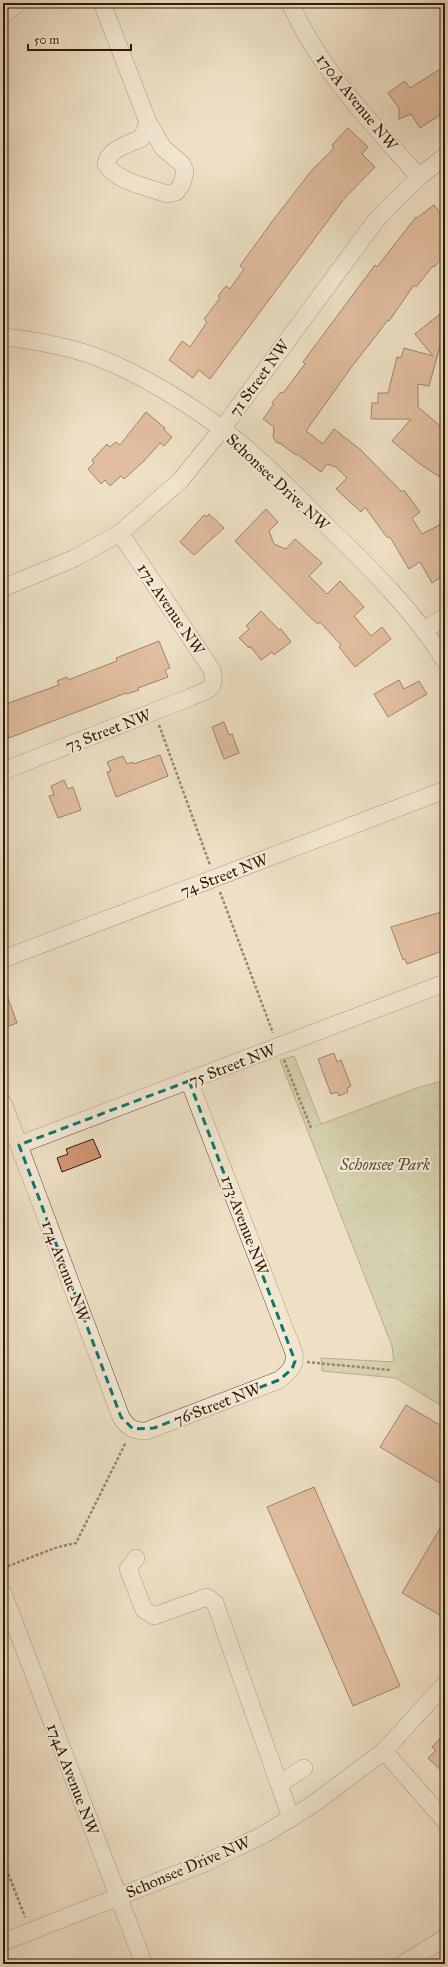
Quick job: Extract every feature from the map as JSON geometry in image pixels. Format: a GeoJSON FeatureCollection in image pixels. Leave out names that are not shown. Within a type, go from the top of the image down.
{"type":"FeatureCollection","features":[{"type":"Feature","properties":{"kind":"street"},"geometry":{"type":"LineString","coordinates":[[3,15],[18,3]]}},
{"type":"Feature","properties":{"kind":"street"},"geometry":{"type":"LineString","coordinates":[[102,3],[148,122],[163,148],[182,164],[185,171],[182,184],[176,192],[167,194],[118,176],[110,171],[106,164],[107,158],[114,151],[142,138],[148,122]]}},
{"type":"Feature","properties":{"kind":"street","name":"170A Avenue NW"},"geometry":{"type":"LineString","coordinates":[[290,3],[306,37],[334,79],[419,177]]}},
{"type":"Feature","properties":{"kind":"street","name":"71 Street NW"},"geometry":{"type":"LineString","coordinates":[[3,588],[75,558],[120,533],[180,481],[222,430],[359,241],[386,209],[419,177],[445,156]]}},
{"type":"Feature","properties":{"kind":"street","name":"Schonsee Drive NW"},"geometry":{"type":"LineString","coordinates":[[3,337],[75,350],[100,359],[123,369],[174,397],[222,430],[263,464],[351,549],[392,592],[425,630],[445,661]]}},
{"type":"Feature","properties":{"kind":"street","name":"172 Avenue NW"},"geometry":{"type":"LineString","coordinates":[[120,533],[212,670],[215,680],[211,687]]}},
{"type":"Feature","properties":{"kind":"street"},"geometry":{"type":"LineString","coordinates":[[425,630],[445,616]]}},
{"type":"Feature","properties":{"kind":"street","name":"73 Street NW"},"geometry":{"type":"LineString","coordinates":[[3,770],[154,712],[211,687]]}},
{"type":"Feature","properties":{"kind":"street","name":"74 Street NW"},"geometry":{"type":"LineString","coordinates":[[3,959],[445,790]]}},
{"type":"Feature","properties":{"kind":"street","name":"75 Street NW"},"geometry":{"type":"LineString","coordinates":[[19,1145],[445,983]]}},
{"type":"Feature","properties":{"kind":"street","name":"173 Avenue NW"},"geometry":{"type":"LineString","coordinates":[[189,1081],[294,1353],[293,1365]]}},
{"type":"Feature","properties":{"kind":"street","name":"174 Avenue NW"},"geometry":{"type":"LineString","coordinates":[[3,1103],[121,1417],[126,1425],[136,1430]]}},
{"type":"Feature","properties":{"kind":"street","name":"76 Street NW"},"geometry":{"type":"LineString","coordinates":[[136,1430],[154,1428],[279,1380],[293,1365]]}},
{"type":"Feature","properties":{"kind":"street"},"geometry":{"type":"LineString","coordinates":[[136,1558],[128,1569],[144,1610],[154,1616],[207,1596],[215,1603],[291,1818]]}},
{"type":"Feature","properties":{"kind":"street","name":"174A Avenue NW"},"geometry":{"type":"LineString","coordinates":[[3,1593],[144,1964]]}},
{"type":"Feature","properties":{"kind":"street","name":"Schonsee Drive NW"},"geometry":{"type":"LineString","coordinates":[[3,1942],[205,1863],[265,1834],[312,1805],[384,1751],[445,1684]]}},
{"type":"Feature","properties":{"kind":"street"},"geometry":{"type":"LineString","coordinates":[[384,1751],[445,1821]]}},
{"type":"Feature","properties":{"kind":"street"},"geometry":{"type":"LineString","coordinates":[[279,1784],[304,1768]]}},
{"type":"Feature","properties":{"kind":"street"},"geometry":{"type":"LineString","coordinates":[[403,1964],[445,1938]]}},
{"type":"Feature","properties":{"kind":"path"},"geometry":{"type":"LineString","coordinates":[[154,712],[214,878],[278,1047],[311,1128]]}},
{"type":"Feature","properties":{"kind":"path"},"geometry":{"type":"LineString","coordinates":[[293,1365],[390,1370]]}},
{"type":"Feature","properties":{"kind":"path"},"geometry":{"type":"LineString","coordinates":[[3,1568],[58,1547],[76,1543],[136,1430]]}},
{"type":"Feature","properties":{"kind":"path"},"geometry":{"type":"LineString","coordinates":[[3,1860],[30,1931]]}},
{"type":"Feature","properties":{"kind":"highlighted area"},"geometry":{"type":"Polygon","coordinates":[[[189,1081],[295,1361],[292,1369],[279,1380],[154,1428],[133,1429],[121,1417],[19,1145],[189,1081]]]}},
{"type":"Feature","properties":{"kind":"green space","name":"Schonsee Park"},"geometry":{"type":"Polygon","coordinates":[[[294,1056],[321,1124],[417,1088],[445,1080],[445,1408],[396,1378],[322,1371],[321,1358],[394,1362],[392,1346],[280,1060],[294,1056]]]}},
{"type":"Feature","properties":{"kind":"building"},"geometry":{"type":"Polygon","coordinates":[[[445,66],[445,112],[420,128],[411,114],[399,119],[399,108],[388,93],[405,81],[410,88],[445,66]]]}},
{"type":"Feature","properties":{"kind":"building"},"geometry":{"type":"Polygon","coordinates":[[[348,128],[368,147],[362,154],[375,167],[344,199],[210,379],[199,370],[193,378],[169,360],[182,341],[190,347],[207,322],[204,319],[220,298],[218,296],[226,286],[230,289],[244,269],[240,266],[271,223],[312,170],[334,148],[332,145],[348,128]]]}},
{"type":"Feature","properties":{"kind":"building"},"geometry":{"type":"Polygon","coordinates":[[[434,205],[445,219],[445,255],[434,267],[433,266],[416,287],[414,285],[389,321],[388,320],[350,369],[306,431],[323,444],[334,429],[361,450],[402,492],[404,490],[420,512],[412,518],[422,534],[445,522],[445,575],[432,583],[420,562],[409,569],[390,537],[388,538],[386,536],[365,507],[361,512],[336,489],[347,478],[336,467],[327,464],[321,472],[297,454],[296,455],[276,442],[273,437],[274,427],[263,419],[274,404],[272,403],[281,392],[283,393],[305,364],[303,362],[375,265],[377,267],[416,217],[417,218],[434,205]]]}},
{"type":"Feature","properties":{"kind":"building"},"geometry":{"type":"Polygon","coordinates":[[[445,310],[445,353],[440,346],[429,386],[418,384],[418,407],[445,430],[445,475],[438,476],[420,464],[392,441],[411,419],[371,419],[372,403],[378,403],[378,393],[388,393],[397,357],[401,358],[404,348],[433,356],[415,334],[445,310]]]}},
{"type":"Feature","properties":{"kind":"building"},"geometry":{"type":"Polygon","coordinates":[[[146,412],[165,428],[164,430],[172,437],[164,446],[160,443],[144,461],[124,479],[121,476],[110,486],[105,480],[101,484],[88,469],[94,463],[92,460],[107,444],[110,447],[116,442],[120,445],[146,412]]]}},
{"type":"Feature","properties":{"kind":"building"},"geometry":{"type":"Polygon","coordinates":[[[266,509],[278,522],[269,531],[274,544],[286,549],[295,539],[322,563],[309,576],[327,594],[340,581],[364,607],[354,616],[371,636],[382,627],[391,639],[355,667],[339,647],[341,645],[320,622],[318,624],[311,618],[235,541],[266,509]]]}},
{"type":"Feature","properties":{"kind":"building"},"geometry":{"type":"Polygon","coordinates":[[[209,514],[224,528],[194,555],[180,542],[204,515],[207,517],[209,514]]]}},
{"type":"Feature","properties":{"kind":"building"},"geometry":{"type":"Polygon","coordinates":[[[261,611],[279,630],[281,629],[291,642],[274,655],[272,652],[261,660],[250,646],[249,648],[239,638],[249,629],[246,626],[261,611]]]}},
{"type":"Feature","properties":{"kind":"building"},"geometry":{"type":"Polygon","coordinates":[[[159,641],[170,668],[165,670],[168,677],[138,688],[139,690],[126,693],[9,738],[5,728],[3,729],[3,705],[59,685],[57,681],[67,677],[68,680],[117,661],[116,658],[159,641]]]}},
{"type":"Feature","properties":{"kind":"building"},"geometry":{"type":"Polygon","coordinates":[[[399,680],[404,689],[419,681],[427,694],[388,717],[374,694],[399,680]]]}},
{"type":"Feature","properties":{"kind":"building"},"geometry":{"type":"Polygon","coordinates":[[[224,722],[229,735],[232,734],[239,753],[224,759],[212,727],[224,722]]]}},
{"type":"Feature","properties":{"kind":"building"},"geometry":{"type":"Polygon","coordinates":[[[160,755],[168,776],[116,797],[107,772],[111,771],[107,762],[123,756],[127,764],[132,762],[133,764],[160,755]]]}},
{"type":"Feature","properties":{"kind":"building"},"geometry":{"type":"Polygon","coordinates":[[[64,780],[68,789],[73,787],[81,810],[58,818],[49,796],[54,795],[51,786],[64,780]]]}},
{"type":"Feature","properties":{"kind":"building"},"geometry":{"type":"Polygon","coordinates":[[[445,911],[445,950],[407,964],[405,959],[403,960],[391,927],[445,911]]]}},
{"type":"Feature","properties":{"kind":"building"},"geometry":{"type":"Polygon","coordinates":[[[4,987],[17,1023],[3,1028],[3,988],[4,987]]]}},
{"type":"Feature","properties":{"kind":"building"},"geometry":{"type":"Polygon","coordinates":[[[334,1053],[337,1062],[341,1060],[351,1086],[347,1088],[348,1092],[339,1096],[337,1092],[331,1094],[318,1059],[334,1053]]]}},
{"type":"Feature","properties":{"kind":"building"},"geometry":{"type":"Polygon","coordinates":[[[93,1139],[101,1157],[62,1172],[57,1158],[68,1154],[66,1149],[93,1139]]]}},
{"type":"Feature","properties":{"kind":"building"},"geometry":{"type":"Polygon","coordinates":[[[406,1405],[445,1428],[445,1486],[380,1447],[406,1405]]]}},
{"type":"Feature","properties":{"kind":"building"},"geometry":{"type":"Polygon","coordinates":[[[314,1487],[400,1686],[353,1706],[267,1507],[314,1487]]]}},
{"type":"Feature","properties":{"kind":"building"},"geometry":{"type":"Polygon","coordinates":[[[445,1520],[445,1618],[402,1593],[445,1520]]]}},
{"type":"Feature","properties":{"kind":"building"},"geometry":{"type":"Polygon","coordinates":[[[445,1733],[445,1774],[428,1758],[436,1750],[432,1747],[445,1733]]]}}]}
